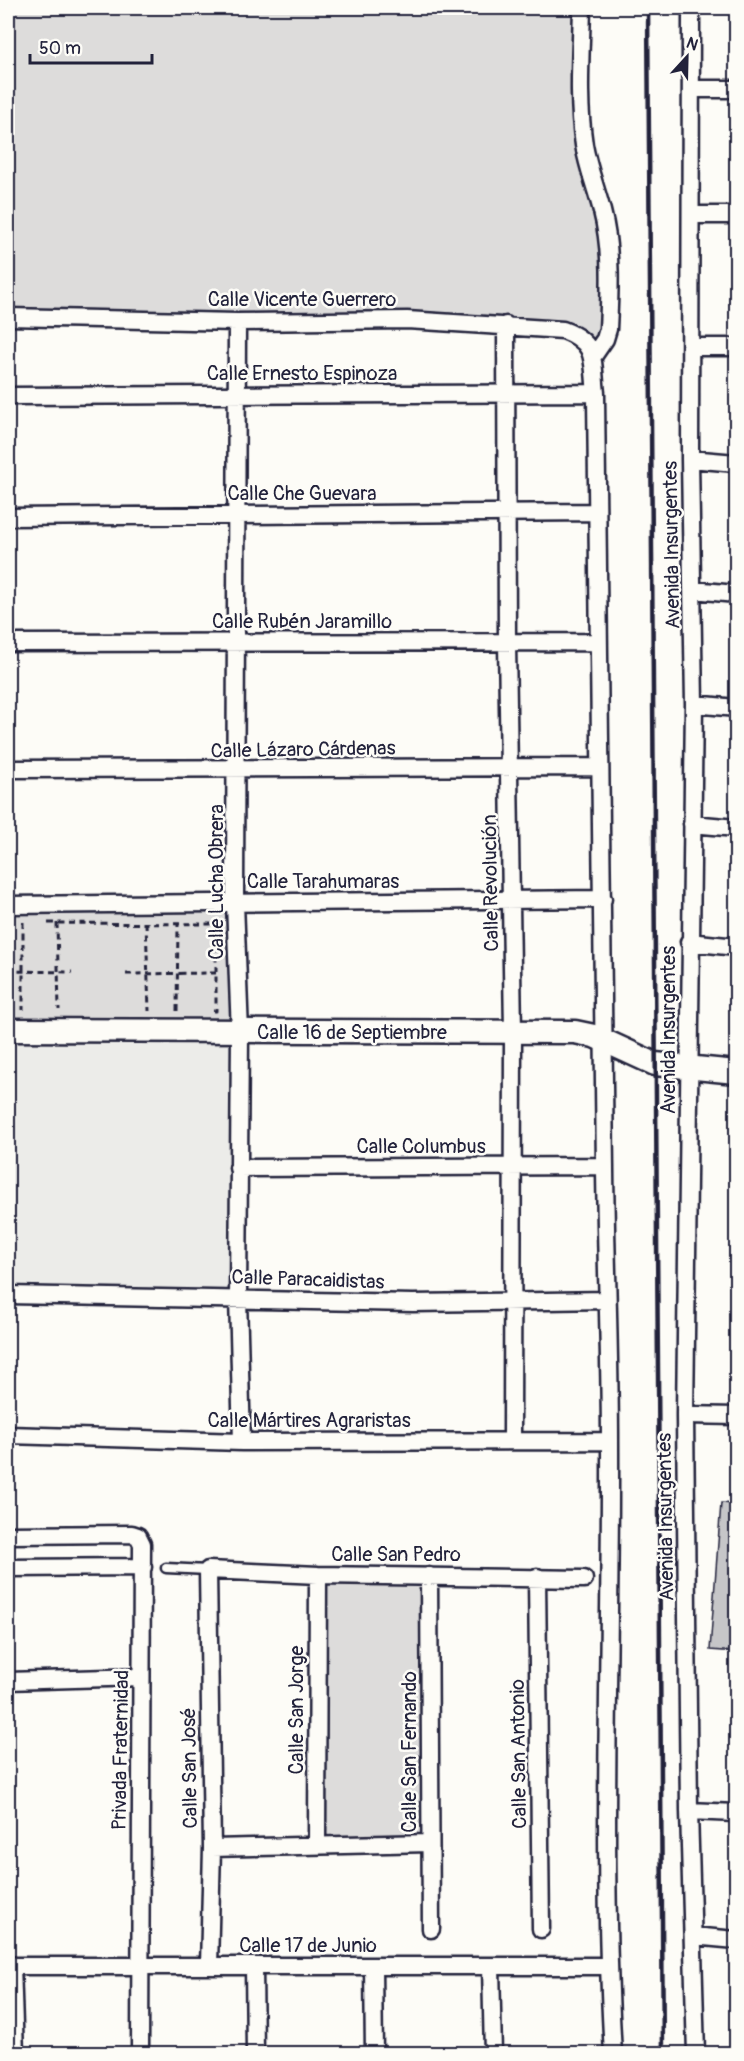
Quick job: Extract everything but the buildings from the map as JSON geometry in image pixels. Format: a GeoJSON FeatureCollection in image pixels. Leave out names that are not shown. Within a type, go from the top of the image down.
{"type":"FeatureCollection","features":[{"type":"Feature","properties":{"kind":"street"},"geometry":{"type":"LineString","coordinates":[[582,8],[579,103],[590,177],[602,211],[610,265],[608,329],[605,339],[591,353],[596,393],[597,642],[605,1041],[610,1442],[608,1966],[613,2054]]}},
{"type":"Feature","properties":{"kind":"street","name":"Avenida Insurgentes"},"geometry":{"type":"LineString","coordinates":[[691,8],[690,459],[694,704],[689,942],[685,1415],[689,1811],[696,2054]]}},
{"type":"Feature","properties":{"kind":"street"},"geometry":{"type":"LineString","coordinates":[[691,89],[736,89]]}},
{"type":"Feature","properties":{"kind":"street"},"geometry":{"type":"LineString","coordinates":[[691,215],[736,215]]}},
{"type":"Feature","properties":{"kind":"street","name":"Calle Vicente Guerrero"},"geometry":{"type":"LineString","coordinates":[[8,318],[237,322],[407,320],[506,325],[563,330],[584,340],[591,353]]}},
{"type":"Feature","properties":{"kind":"street","name":"Calle Lucha Obrera"},"geometry":{"type":"LineString","coordinates":[[237,322],[235,903],[240,1033],[238,1298],[242,1442]]}},
{"type":"Feature","properties":{"kind":"street","name":"Calle Revolución"},"geometry":{"type":"LineString","coordinates":[[506,325],[507,644],[513,1032],[512,1441]]}},
{"type":"Feature","properties":{"kind":"street"},"geometry":{"type":"LineString","coordinates":[[691,347],[736,347]]}},
{"type":"Feature","properties":{"kind":"street","name":"Calle Ernesto Espinoza"},"geometry":{"type":"LineString","coordinates":[[8,396],[596,393]]}},
{"type":"Feature","properties":{"kind":"street"},"geometry":{"type":"LineString","coordinates":[[690,459],[736,463]]}},
{"type":"Feature","properties":{"kind":"street","name":"Calle Che Guevara"},"geometry":{"type":"LineString","coordinates":[[8,517],[597,512]]}},
{"type":"Feature","properties":{"kind":"street"},"geometry":{"type":"LineString","coordinates":[[693,590],[736,594]]}},
{"type":"Feature","properties":{"kind":"street","name":"Calle Rubén Jaramillo"},"geometry":{"type":"LineString","coordinates":[[8,643],[236,641],[507,644],[597,642]]}},
{"type":"Feature","properties":{"kind":"street"},"geometry":{"type":"LineString","coordinates":[[694,704],[736,708]]}},
{"type":"Feature","properties":{"kind":"street","name":"Calle Lázaro Cárdenas"},"geometry":{"type":"LineString","coordinates":[[8,770],[237,771],[599,767]]}},
{"type":"Feature","properties":{"kind":"street"},"geometry":{"type":"LineString","coordinates":[[692,824],[736,828]]}},
{"type":"Feature","properties":{"kind":"street","name":"Calle Tarahumaras"},"geometry":{"type":"LineString","coordinates":[[8,905],[603,899]]}},
{"type":"Feature","properties":{"kind":"street"},"geometry":{"type":"LineString","coordinates":[[689,942],[736,946]]}},
{"type":"Feature","properties":{"kind":"street","name":"Calle 16 de Septiembre"},"geometry":{"type":"LineString","coordinates":[[11,1020],[240,1033],[575,1032],[605,1041],[655,1064],[736,1072]]}},
{"type":"Feature","properties":{"kind":"street","name":"Calle Columbus"},"geometry":{"type":"LineString","coordinates":[[238,1168],[605,1166]]}},
{"type":"Feature","properties":{"kind":"street","name":"Calle Paracaidistas"},"geometry":{"type":"LineString","coordinates":[[8,1295],[238,1298],[412,1304],[607,1300]]}},
{"type":"Feature","properties":{"kind":"street"},"geometry":{"type":"LineString","coordinates":[[685,1415],[736,1416]]}},
{"type":"Feature","properties":{"kind":"street","name":"Calle Mártires Agraristas"},"geometry":{"type":"LineString","coordinates":[[8,1436],[242,1442],[610,1442]]}},
{"type":"Feature","properties":{"kind":"street","name":"Privada Fraternidad"},"geometry":{"type":"LineString","coordinates":[[8,1535],[138,1536],[142,1544],[140,2054]]}},
{"type":"Feature","properties":{"kind":"street"},"geometry":{"type":"LineString","coordinates":[[8,1568],[142,1567]]}},
{"type":"Feature","properties":{"kind":"street","name":"Calle San Pedro"},"geometry":{"type":"LineString","coordinates":[[208,1570],[318,1575],[584,1579]]}},
{"type":"Feature","properties":{"kind":"street","name":"Calle San José"},"geometry":{"type":"LineString","coordinates":[[208,1570],[212,1848],[209,1966]]}},
{"type":"Feature","properties":{"kind":"street","name":"Calle San Jorge"},"geometry":{"type":"LineString","coordinates":[[316,1846],[318,1575]]}},
{"type":"Feature","properties":{"kind":"street","name":"Calle San Fernando"},"geometry":{"type":"LineString","coordinates":[[429,1575],[431,1929]]}},
{"type":"Feature","properties":{"kind":"street","name":"Calle San Antonio"},"geometry":{"type":"LineString","coordinates":[[537,1577],[541,1929]]}},
{"type":"Feature","properties":{"kind":"street"},"geometry":{"type":"LineString","coordinates":[[8,1681],[141,1677]]}},
{"type":"Feature","properties":{"kind":"street"},"geometry":{"type":"LineString","coordinates":[[689,1811],[736,1813]]}},
{"type":"Feature","properties":{"kind":"street"},"geometry":{"type":"LineString","coordinates":[[212,1848],[430,1844]]}},
{"type":"Feature","properties":{"kind":"street"},"geometry":{"type":"LineString","coordinates":[[693,1936],[736,1940]]}},
{"type":"Feature","properties":{"kind":"street"},"geometry":{"type":"LineString","coordinates":[[10,1965],[15,2054]]}},
{"type":"Feature","properties":{"kind":"street","name":"Calle 17 de Junio"},"geometry":{"type":"LineString","coordinates":[[10,1965],[608,1966]]}},
{"type":"Feature","properties":{"kind":"street"},"geometry":{"type":"LineString","coordinates":[[254,1966],[255,2054]]}},
{"type":"Feature","properties":{"kind":"street"},"geometry":{"type":"LineString","coordinates":[[373,1966],[374,2054]]}},
{"type":"Feature","properties":{"kind":"street"},"geometry":{"type":"LineString","coordinates":[[492,1966],[493,2054]]}},
{"type":"Feature","properties":{"kind":"lane"},"geometry":{"type":"LineString","coordinates":[[166,1568],[208,1570]]}},
{"type":"Feature","properties":{"kind":"path"},"geometry":{"type":"LineString","coordinates":[[15,922],[34,922]]}},
{"type":"Feature","properties":{"kind":"path"},"geometry":{"type":"LineString","coordinates":[[11,1020],[23,1010],[23,922]]}},
{"type":"Feature","properties":{"kind":"path"},"geometry":{"type":"LineString","coordinates":[[46,922],[216,924],[216,1011],[206,1011]]}},
{"type":"Feature","properties":{"kind":"path"},"geometry":{"type":"LineString","coordinates":[[57,923],[59,1010]]}},
{"type":"Feature","properties":{"kind":"path"},"geometry":{"type":"LineString","coordinates":[[146,923],[149,1011]]}},
{"type":"Feature","properties":{"kind":"path"},"geometry":{"type":"LineString","coordinates":[[177,1011],[178,924]]}},
{"type":"Feature","properties":{"kind":"path"},"geometry":{"type":"LineString","coordinates":[[8,971],[72,972]]}},
{"type":"Feature","properties":{"kind":"path"},"geometry":{"type":"LineString","coordinates":[[126,974],[216,973]]}},
{"type":"Feature","properties":{"kind":"path"},"geometry":{"type":"LineString","coordinates":[[47,1010],[70,1010]]}},
{"type":"Feature","properties":{"kind":"path"},"geometry":{"type":"LineString","coordinates":[[138,1011],[159,1011]]}},
{"type":"Feature","properties":{"kind":"path"},"geometry":{"type":"LineString","coordinates":[[168,1011],[187,1011]]}},
{"type":"Feature","properties":{"kind":"shaded area"},"geometry":{"type":"Polygon","coordinates":[[[8,8],[582,8],[579,103],[609,302],[592,358],[563,330],[8,317],[8,8]]]}},
{"type":"Feature","properties":{"kind":"shaded area"},"geometry":{"type":"Polygon","coordinates":[[[235,903],[240,1033],[8,1030],[8,905],[235,903]]]}},
{"type":"Feature","properties":{"kind":"shaded area"},"geometry":{"type":"Polygon","coordinates":[[[8,1030],[240,1033],[238,1298],[8,1287],[8,1030]]]}},
{"type":"Feature","properties":{"kind":"shaded area"},"geometry":{"type":"Polygon","coordinates":[[[318,1575],[429,1576],[430,1843],[317,1846],[318,1575]]]}},
{"type":"Feature","properties":{"kind":"railway"},"geometry":{"type":"LineString","coordinates":[[648,8],[663,2054]]}}]}
